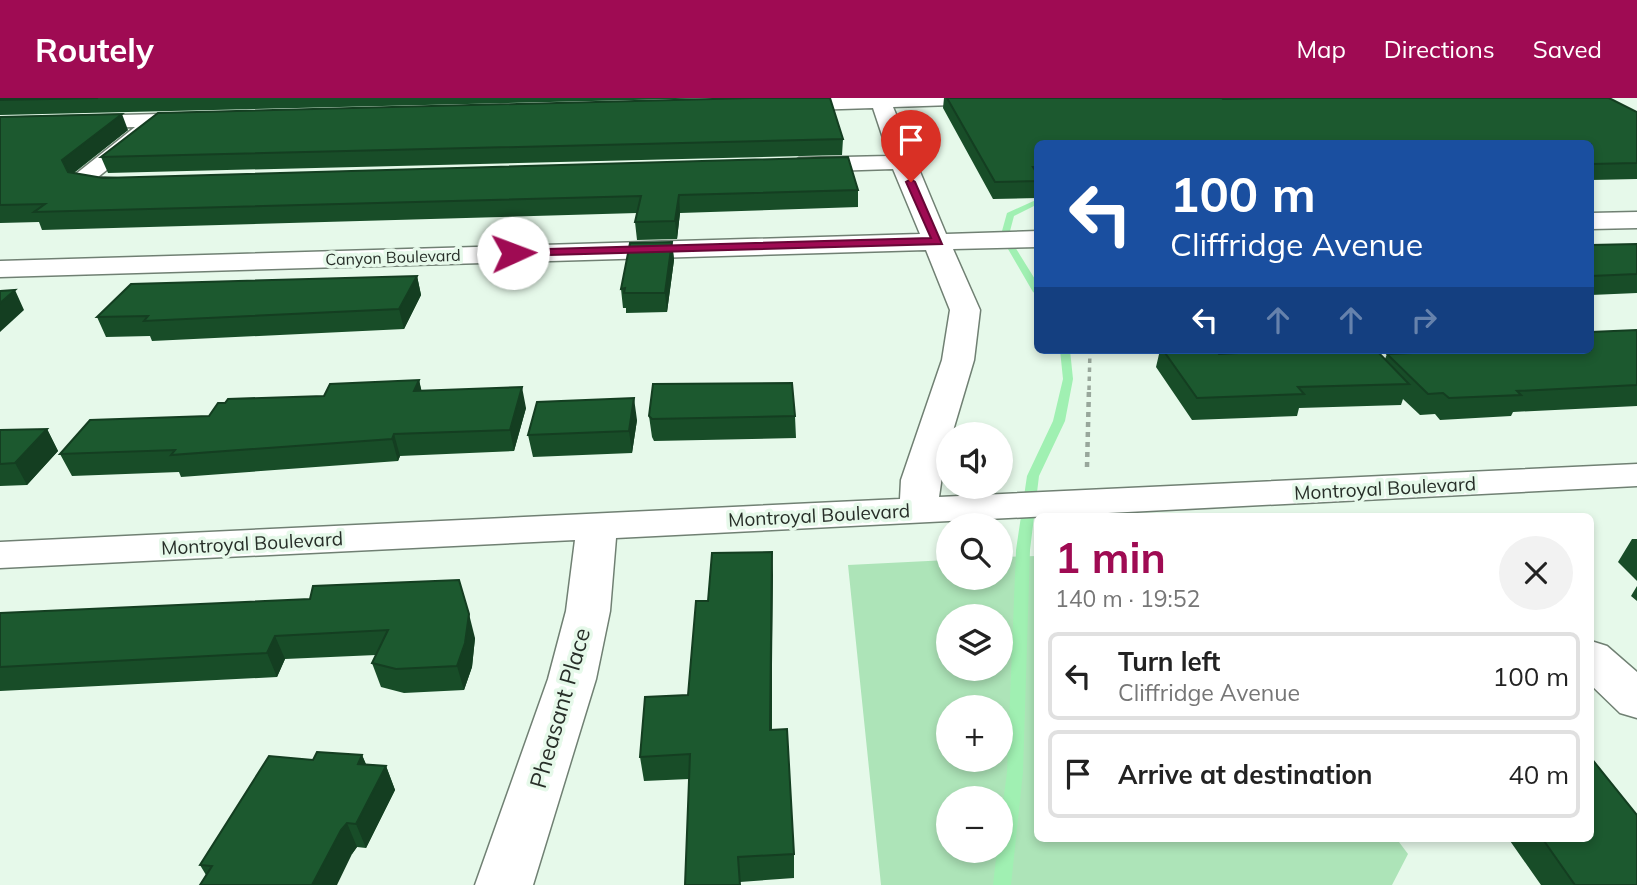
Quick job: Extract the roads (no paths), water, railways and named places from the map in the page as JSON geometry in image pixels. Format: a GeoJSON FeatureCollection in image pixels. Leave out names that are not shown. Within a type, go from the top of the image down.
{"type":"FeatureCollection","features":[{"type":"Feature","properties":{"kind":"street"},"geometry":{"type":"LineString","coordinates":[[760,105],[983,98]]}},
{"type":"Feature","properties":{"kind":"street"},"geometry":{"type":"LineString","coordinates":[[880,100],[901,162],[938,242],[965,310],[958,360],[920,480],[919,510]]}},
{"type":"Feature","properties":{"kind":"street"},"geometry":{"type":"LineString","coordinates":[[0,124],[228,118]]}},
{"type":"Feature","properties":{"kind":"street"},"geometry":{"type":"LineString","coordinates":[[158,120],[102,162],[84,177],[84,181],[97,185],[159,184]]}},
{"type":"Feature","properties":{"kind":"street"},"geometry":{"type":"LineString","coordinates":[[780,165],[901,162]]}},
{"type":"Feature","properties":{"kind":"street"},"geometry":{"type":"LineString","coordinates":[[1594,221],[1637,220]]}},
{"type":"Feature","properties":{"kind":"street","name":"Canyon Boulevard"},"geometry":{"type":"LineString","coordinates":[[0,269],[1034,239]]}},
{"type":"Feature","properties":{"kind":"street","name":"Montroyal Boulevard"},"geometry":{"type":"LineString","coordinates":[[0,555],[1637,475]]}},
{"type":"Feature","properties":{"kind":"street"},"geometry":{"type":"LineString","coordinates":[[1413,486],[1441,513]]}},
{"type":"Feature","properties":{"kind":"street","name":"Pheasant Place"},"geometry":{"type":"LineString","coordinates":[[504,885],[572,679],[588,611],[597,527]]}},
{"type":"Feature","properties":{"kind":"street"},"geometry":{"type":"LineString","coordinates":[[1594,661],[1637,700]]}},
{"type":"Feature","properties":{"kind":"waterway"},"geometry":{"type":"LineString","coordinates":[[1006,231],[1010,215],[1034,203]]}},
{"type":"Feature","properties":{"kind":"waterway"},"geometry":{"type":"LineString","coordinates":[[1012,249],[1034,285]]}},
{"type":"Feature","properties":{"kind":"waterway"},"geometry":{"type":"LineString","coordinates":[[1002,885],[1015,772],[1023,550],[1033,476],[1059,421],[1068,379],[1065,354]]}}]}
